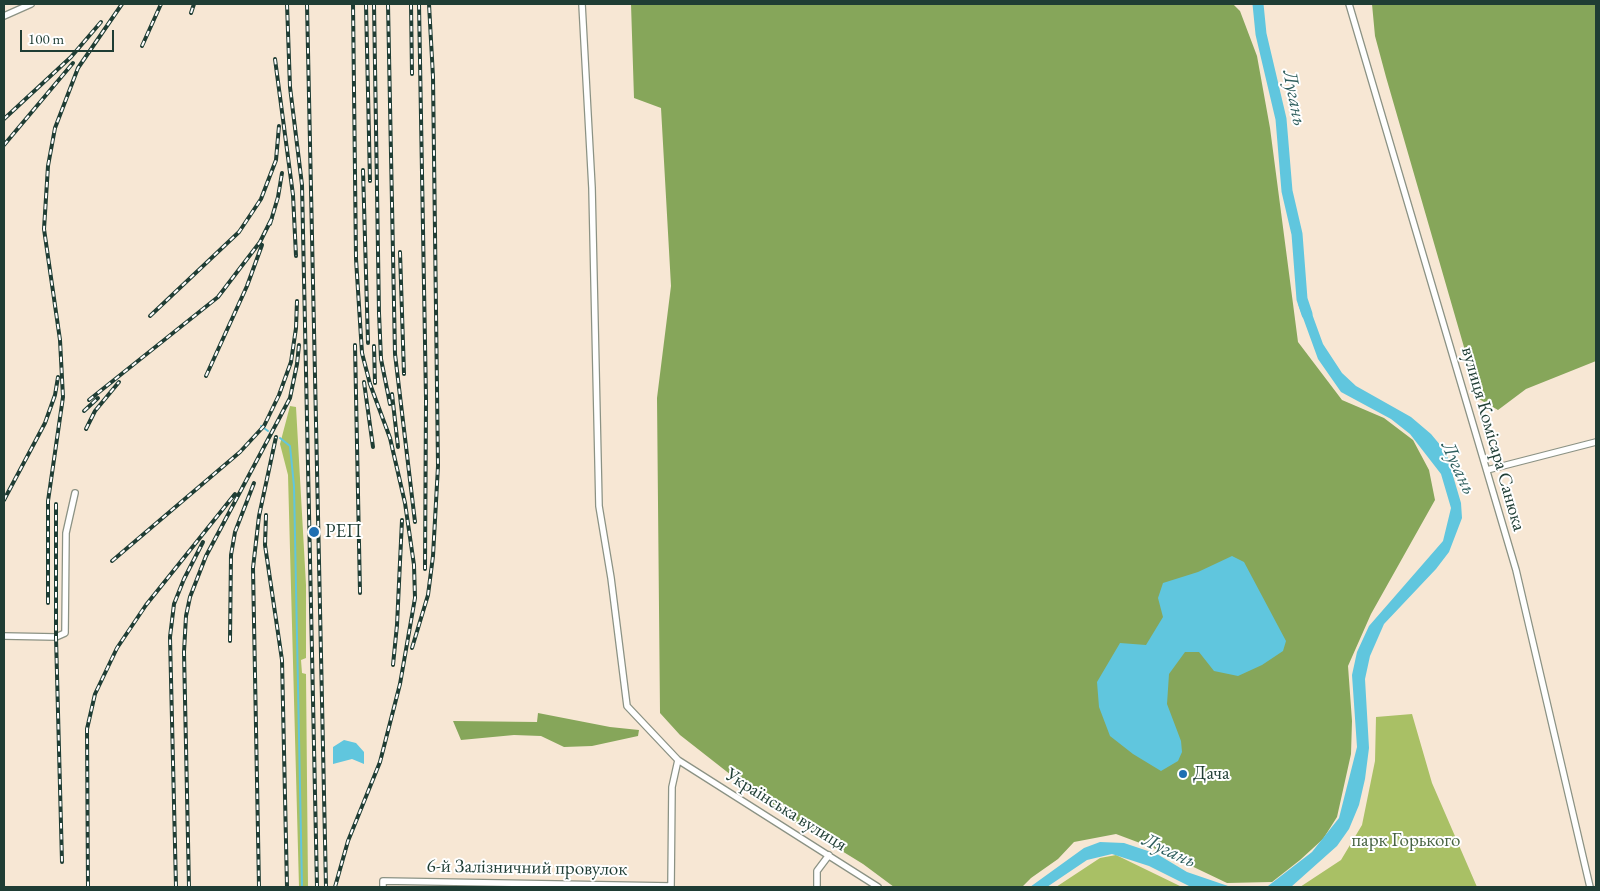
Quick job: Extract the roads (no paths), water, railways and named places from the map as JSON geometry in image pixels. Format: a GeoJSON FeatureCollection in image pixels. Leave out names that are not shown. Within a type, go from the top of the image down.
{"type":"FeatureCollection","features":[{"type":"Feature","properties":{"kind":"street"},"geometry":{"type":"LineString","coordinates":[[4,16],[31,4]]}},
{"type":"Feature","properties":{"kind":"street","name":"Українська вулиця"},"geometry":{"type":"LineString","coordinates":[[582,4],[592,188],[599,506],[611,578],[627,706],[678,760],[878,887]]}},
{"type":"Feature","properties":{"kind":"street","name":"вулиця Комісара Санюка"},"geometry":{"type":"LineString","coordinates":[[1349,4],[1516,570],[1590,887]]}},
{"type":"Feature","properties":{"kind":"street"},"geometry":{"type":"LineString","coordinates":[[1487,470],[1596,442]]}},
{"type":"Feature","properties":{"kind":"street"},"geometry":{"type":"LineString","coordinates":[[4,636],[56,637],[65,633],[66,533],[75,493]]}},
{"type":"Feature","properties":{"kind":"street"},"geometry":{"type":"LineString","coordinates":[[671,886],[672,787],[678,760]]}},
{"type":"Feature","properties":{"kind":"street"},"geometry":{"type":"LineString","coordinates":[[817,887],[817,871],[829,855]]}},
{"type":"Feature","properties":{"kind":"street","name":"6-й Залізничний провулок"},"geometry":{"type":"LineString","coordinates":[[383,884],[671,886]]}},
{"type":"Feature","properties":{"kind":"water"},"geometry":{"type":"Polygon","coordinates":[[[1307,300],[1323,344],[1342,373],[1356,386],[1411,417],[1431,434],[1446,452],[1461,503],[1462,518],[1449,552],[1436,569],[1384,624],[1370,656],[1365,679],[1369,748],[1359,805],[1349,829],[1337,846],[1291,887],[1191,887],[1149,866],[1112,854],[1087,860],[1047,887],[1030,887],[1084,848],[1100,842],[1124,843],[1157,854],[1187,872],[1228,886],[1268,886],[1312,852],[1339,818],[1357,747],[1352,675],[1357,652],[1369,626],[1443,541],[1451,508],[1441,474],[1410,434],[1391,419],[1341,392],[1318,359],[1298,304],[1307,300]]]}},
{"type":"Feature","properties":{"kind":"water"},"geometry":{"type":"Polygon","coordinates":[[[1232,556],[1244,562],[1286,641],[1283,651],[1262,665],[1238,676],[1214,671],[1199,652],[1185,652],[1169,674],[1167,704],[1181,741],[1182,752],[1178,761],[1161,771],[1133,754],[1110,736],[1099,707],[1097,682],[1120,643],[1146,645],[1163,617],[1158,598],[1163,583],[1198,572],[1232,556]]]}},
{"type":"Feature","properties":{"kind":"water"},"geometry":{"type":"Polygon","coordinates":[[[344,740],[356,743],[364,752],[364,764],[352,759],[333,764],[333,747],[344,740]]]}},
{"type":"Feature","properties":{"kind":"waterway","name":"Лугань"},"geometry":{"type":"LineString","coordinates":[[1258,4],[1261,34],[1281,119],[1287,191],[1297,234],[1302,299],[1307,314]]}},
{"type":"Feature","properties":{"kind":"waterway"},"geometry":{"type":"LineString","coordinates":[[261,426],[268,431]]}},
{"type":"Feature","properties":{"kind":"waterway"},"geometry":{"type":"LineString","coordinates":[[280,438],[290,446],[294,486],[302,887]]}},
{"type":"Feature","properties":{"kind":"railway"},"geometry":{"type":"LineString","coordinates":[[48,603],[48,501],[63,397],[60,340],[44,229],[48,166],[55,128],[78,68],[122,4]]}},
{"type":"Feature","properties":{"kind":"railway"},"geometry":{"type":"LineString","coordinates":[[142,46],[161,4]]}},
{"type":"Feature","properties":{"kind":"railway"},"geometry":{"type":"LineString","coordinates":[[191,13],[194,4]]}},
{"type":"Feature","properties":{"kind":"railway"},"geometry":{"type":"LineString","coordinates":[[287,4],[290,87],[302,185],[317,887]]}},
{"type":"Feature","properties":{"kind":"railway"},"geometry":{"type":"LineString","coordinates":[[307,4],[326,887]]}},
{"type":"Feature","properties":{"kind":"railway"},"geometry":{"type":"LineString","coordinates":[[335,887],[348,841],[380,762],[400,684],[415,598],[414,565],[405,503],[390,438],[370,384],[362,353],[356,259],[353,4]]}},
{"type":"Feature","properties":{"kind":"railway"},"geometry":{"type":"LineString","coordinates":[[366,4],[370,181]]}},
{"type":"Feature","properties":{"kind":"railway"},"geometry":{"type":"LineString","coordinates":[[374,4],[379,313],[381,359],[390,404]]}},
{"type":"Feature","properties":{"kind":"railway"},"geometry":{"type":"LineString","coordinates":[[388,4],[395,354],[415,522]]}},
{"type":"Feature","properties":{"kind":"railway"},"geometry":{"type":"LineString","coordinates":[[411,4],[412,74]]}},
{"type":"Feature","properties":{"kind":"railway"},"geometry":{"type":"LineString","coordinates":[[419,4],[426,399],[425,569]]}},
{"type":"Feature","properties":{"kind":"railway"},"geometry":{"type":"LineString","coordinates":[[412,648],[428,595],[433,556],[438,466],[433,77],[429,4]]}},
{"type":"Feature","properties":{"kind":"railway"},"geometry":{"type":"LineString","coordinates":[[4,119],[71,57],[101,22]]}},
{"type":"Feature","properties":{"kind":"railway"},"geometry":{"type":"LineString","coordinates":[[275,59],[293,195],[296,256]]}},
{"type":"Feature","properties":{"kind":"railway"},"geometry":{"type":"LineString","coordinates":[[4,145],[73,63]]}},
{"type":"Feature","properties":{"kind":"railway"},"geometry":{"type":"LineString","coordinates":[[150,316],[239,232],[261,199],[276,160],[279,126]]}},
{"type":"Feature","properties":{"kind":"railway"},"geometry":{"type":"LineString","coordinates":[[363,170],[368,343]]}},
{"type":"Feature","properties":{"kind":"railway"},"geometry":{"type":"LineString","coordinates":[[270,224],[278,197],[282,173]]}},
{"type":"Feature","properties":{"kind":"railway"},"geometry":{"type":"LineString","coordinates":[[89,400],[218,297],[260,242],[272,218]]}},
{"type":"Feature","properties":{"kind":"railway"},"geometry":{"type":"LineString","coordinates":[[206,376],[247,286],[262,245]]}},
{"type":"Feature","properties":{"kind":"railway"},"geometry":{"type":"LineString","coordinates":[[400,252],[404,374]]}},
{"type":"Feature","properties":{"kind":"railway"},"geometry":{"type":"LineString","coordinates":[[112,561],[240,452],[264,426],[279,395],[291,362],[296,328],[297,301]]}},
{"type":"Feature","properties":{"kind":"railway"},"geometry":{"type":"LineString","coordinates":[[189,887],[184,652],[186,616],[190,597],[206,556],[290,398],[299,345]]}},
{"type":"Feature","properties":{"kind":"railway"},"geometry":{"type":"LineString","coordinates":[[355,345],[360,593]]}},
{"type":"Feature","properties":{"kind":"railway"},"geometry":{"type":"LineString","coordinates":[[374,346],[375,383]]}},
{"type":"Feature","properties":{"kind":"railway"},"geometry":{"type":"LineString","coordinates":[[4,500],[45,423],[55,395],[58,377]]}},
{"type":"Feature","properties":{"kind":"railway"},"geometry":{"type":"LineString","coordinates":[[86,429],[95,411],[119,382]]}},
{"type":"Feature","properties":{"kind":"railway"},"geometry":{"type":"LineString","coordinates":[[364,382],[373,447]]}},
{"type":"Feature","properties":{"kind":"railway"},"geometry":{"type":"LineString","coordinates":[[392,394],[398,447]]}},
{"type":"Feature","properties":{"kind":"railway"},"geometry":{"type":"LineString","coordinates":[[84,411],[98,398]]}},
{"type":"Feature","properties":{"kind":"railway"},"geometry":{"type":"LineString","coordinates":[[259,887],[253,568],[259,516],[276,437]]}},
{"type":"Feature","properties":{"kind":"railway"},"geometry":{"type":"LineString","coordinates":[[230,641],[231,555],[235,532],[254,483]]}},
{"type":"Feature","properties":{"kind":"railway"},"geometry":{"type":"LineString","coordinates":[[88,887],[87,729],[95,694],[117,648],[146,605],[235,494]]}},
{"type":"Feature","properties":{"kind":"railway"},"geometry":{"type":"LineString","coordinates":[[56,504],[56,637],[62,862]]}},
{"type":"Feature","properties":{"kind":"railway"},"geometry":{"type":"LineString","coordinates":[[266,515],[265,545],[282,660],[287,887]]}},
{"type":"Feature","properties":{"kind":"railway"},"geometry":{"type":"LineString","coordinates":[[393,665],[397,625],[402,520]]}},
{"type":"Feature","properties":{"kind":"railway"},"geometry":{"type":"LineString","coordinates":[[176,887],[170,637],[174,604],[184,579],[203,542]]}},
{"type":"Feature","properties":{"kind":"place","name":"РЕП"},"geometry":{"type":"Point","coordinates":[314,532]}},
{"type":"Feature","properties":{"kind":"place","name":"Дача"},"geometry":{"type":"Point","coordinates":[1183,774]}},
{"type":"Feature","properties":{"kind":"park label","name":"парк Горького"},"geometry":{"type":"Point","coordinates":[1406,841]}}]}
